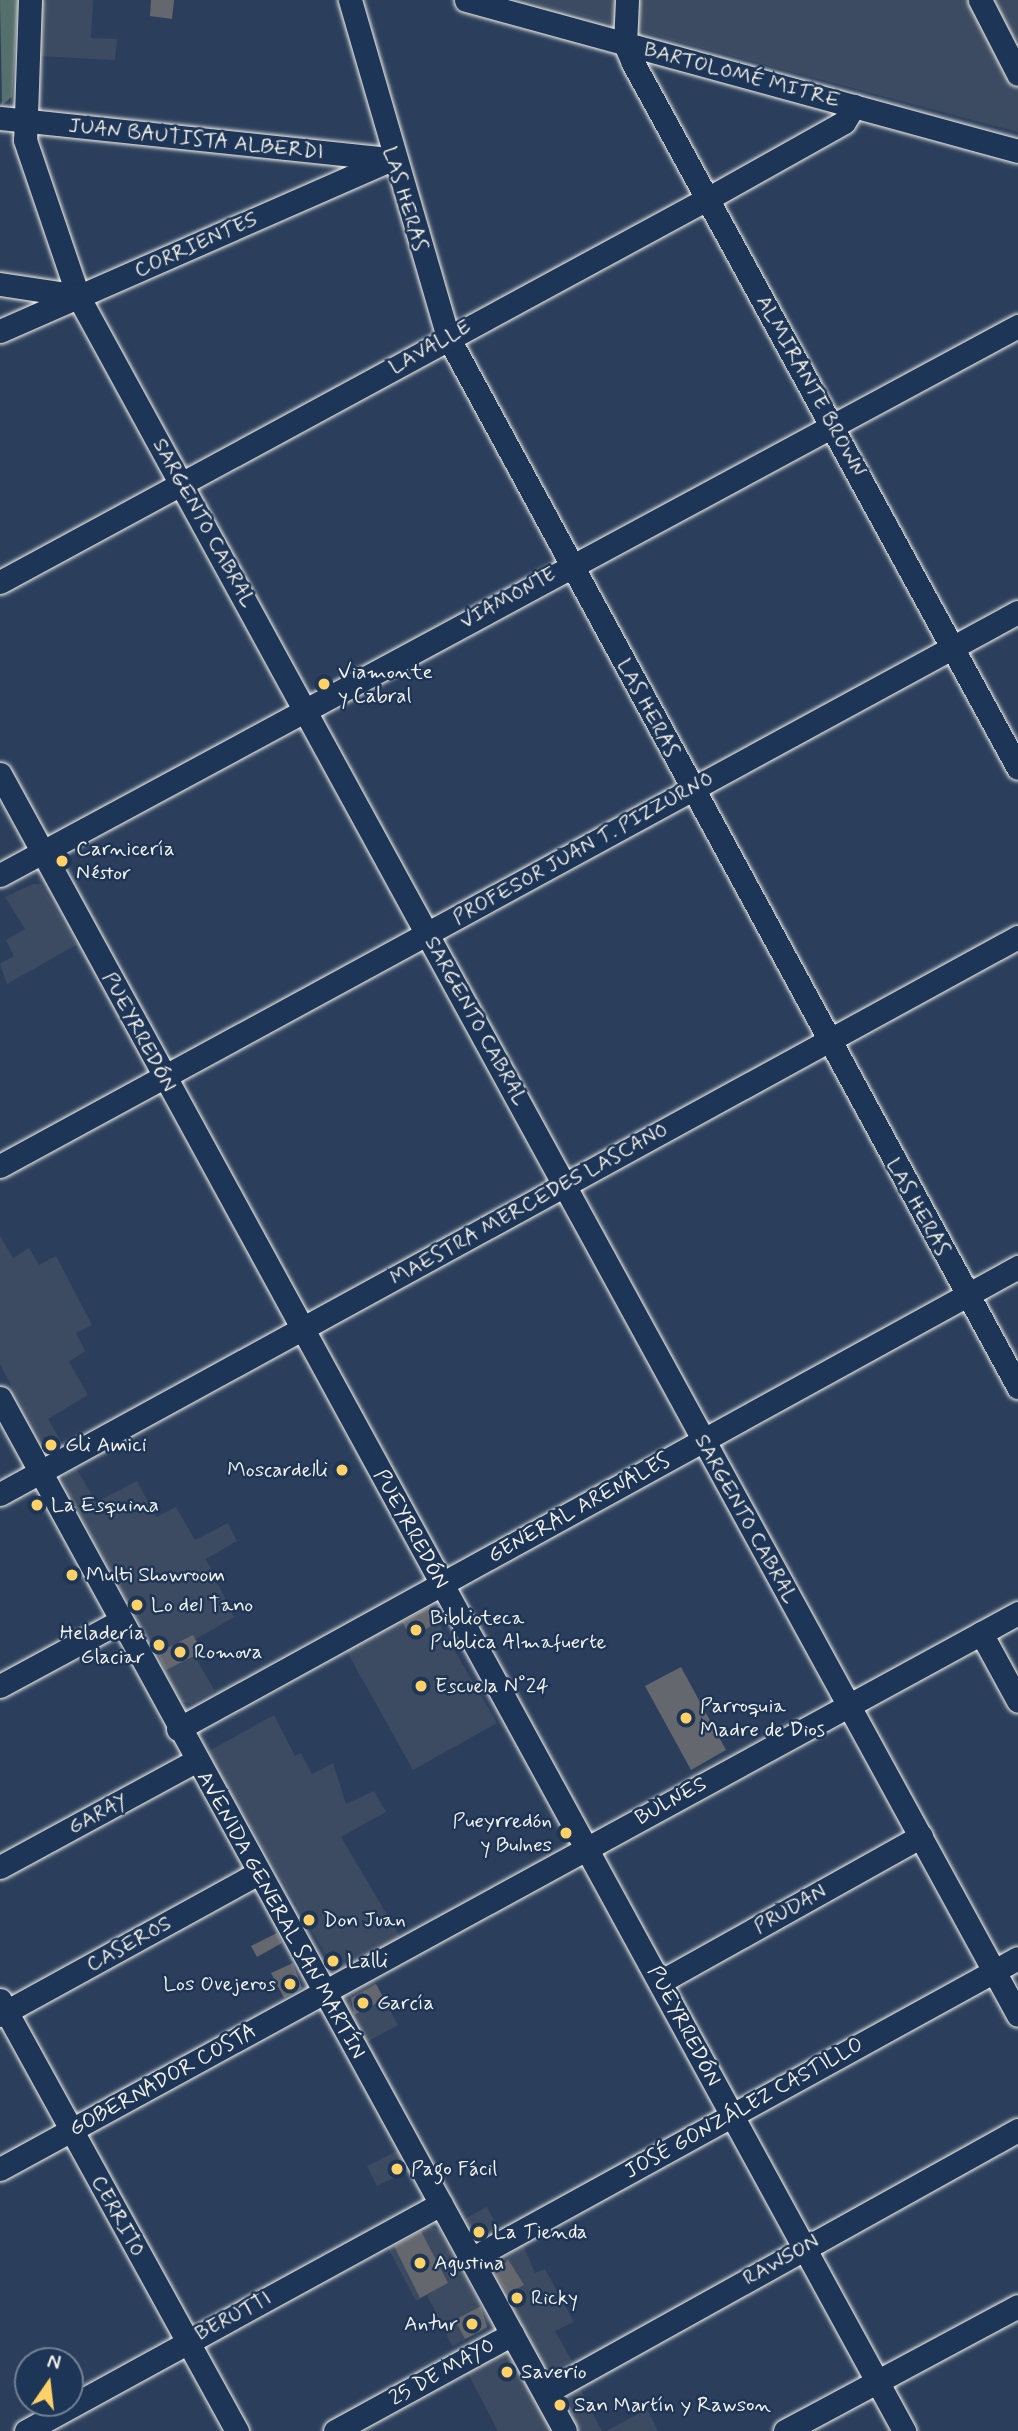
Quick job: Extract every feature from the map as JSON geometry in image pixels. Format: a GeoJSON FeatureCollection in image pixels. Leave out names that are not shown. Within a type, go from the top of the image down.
{"type":"FeatureCollection","features":[{"type":"Feature","properties":{"kind":"street","name":"SARGENTO CABRAL"},"geometry":{"type":"LineString","coordinates":[[30,0],[23,121],[78,296],[307,709],[702,1439],[1018,2015]]}},
{"type":"Feature","properties":{"kind":"street","name":"LAS HERAS"},"geometry":{"type":"LineString","coordinates":[[350,0],[392,159],[448,337],[827,1040],[1018,1387]]}},
{"type":"Feature","properties":{"kind":"street","name":"BARTOLOMÉ MITRE"},"geometry":{"type":"LineString","coordinates":[[466,0],[1018,151]]}},
{"type":"Feature","properties":{"kind":"street"},"geometry":{"type":"LineString","coordinates":[[625,44],[627,0]]}},
{"type":"Feature","properties":{"kind":"street"},"geometry":{"type":"LineString","coordinates":[[980,0],[1018,74]]}},
{"type":"Feature","properties":{"kind":"street","name":"ALMIRANTE BROWN"},"geometry":{"type":"LineString","coordinates":[[625,44],[1018,768]]}},
{"type":"Feature","properties":{"kind":"street","name":"LAVALLE"},"geometry":{"type":"LineString","coordinates":[[0,582],[707,199],[844,122],[854,106]]}},
{"type":"Feature","properties":{"kind":"street","name":"JUAN BAUTISTA ALBERDI"},"geometry":{"type":"LineString","coordinates":[[0,118],[392,159]]}},
{"type":"Feature","properties":{"kind":"street","name":"CORRIENTES"},"geometry":{"type":"LineString","coordinates":[[0,331],[392,159]]}},
{"type":"Feature","properties":{"kind":"street"},"geometry":{"type":"LineString","coordinates":[[0,284],[78,296]]}},
{"type":"Feature","properties":{"kind":"street","name":"VIAMONTE"},"geometry":{"type":"LineString","coordinates":[[0,875],[570,563],[834,426],[1018,326]]}},
{"type":"Feature","properties":{"kind":"street","name":"PROFESOR JUAN T. PIZZURNO"},"geometry":{"type":"LineString","coordinates":[[0,1166],[1018,612]]}},
{"type":"Feature","properties":{"kind":"street","name":"PUEYRREDÓN"},"geometry":{"type":"LineString","coordinates":[[0,775],[163,1078],[904,2431]]}},
{"type":"Feature","properties":{"kind":"street","name":"MAESTRA MERCEDES LASCANO"},"geometry":{"type":"LineString","coordinates":[[0,1494],[1018,937]]}},
{"type":"Feature","properties":{"kind":"street","name":"GENERAL ARENALES"},"geometry":{"type":"LineString","coordinates":[[178,1729],[1018,1266]]}},
{"type":"Feature","properties":{"kind":"street","name":"AVENIDA GENERAL SAN MARTÍN"},"geometry":{"type":"LineString","coordinates":[[0,1398],[195,1761],[325,1992],[565,2431]]}},
{"type":"Feature","properties":{"kind":"street","name":"BULNES"},"geometry":{"type":"LineString","coordinates":[[325,1992],[1018,1613]]}},
{"type":"Feature","properties":{"kind":"street"},"geometry":{"type":"LineString","coordinates":[[0,1686],[120,1621]]}},
{"type":"Feature","properties":{"kind":"street"},"geometry":{"type":"LineString","coordinates":[[981,1633],[1018,1701]]}},
{"type":"Feature","properties":{"kind":"street","name":"GARAY"},"geometry":{"type":"LineString","coordinates":[[0,1867],[195,1761]]}},
{"type":"Feature","properties":{"kind":"street","name":"PRUDAN"},"geometry":{"type":"LineString","coordinates":[[660,1982],[921,1836]]}},
{"type":"Feature","properties":{"kind":"street","name":"CASEROS"},"geometry":{"type":"LineString","coordinates":[[2,2009],[258,1873]]}},
{"type":"Feature","properties":{"kind":"street","name":"JOSÉ GONZÁLEZ CASTILLO"},"geometry":{"type":"LineString","coordinates":[[471,2259],[1018,1958]]}},
{"type":"Feature","properties":{"kind":"street","name":"GOBERNADOR COSTA"},"geometry":{"type":"LineString","coordinates":[[0,2169],[325,1992]]}},
{"type":"Feature","properties":{"kind":"street","name":"CERRITO"},"geometry":{"type":"LineString","coordinates":[[2,2009],[237,2431]]}},
{"type":"Feature","properties":{"kind":"street","name":"RAWSON"},"geometry":{"type":"LineString","coordinates":[[545,2393],[803,2247],[1018,2130]]}},
{"type":"Feature","properties":{"kind":"street","name":"BERUTTI"},"geometry":{"type":"LineString","coordinates":[[26,2431],[441,2204]]}},
{"type":"Feature","properties":{"kind":"street"},"geometry":{"type":"LineString","coordinates":[[785,2431],[1018,2306]]}},
{"type":"Feature","properties":{"kind":"street","name":"25 DE MAYO"},"geometry":{"type":"LineString","coordinates":[[335,2431],[512,2334]]}},
{"type":"Feature","properties":{"kind":"shaded area"},"geometry":{"type":"Polygon","coordinates":[[[40,0],[93,0],[91,38],[117,39],[115,60],[37,56],[40,0]]]}},
{"type":"Feature","properties":{"kind":"shaded area"},"geometry":{"type":"Polygon","coordinates":[[[523,0],[1018,0],[1018,132],[523,0]]]}},
{"type":"Feature","properties":{"kind":"shaded area"},"geometry":{"type":"Polygon","coordinates":[[[33,884],[41,884],[76,945],[7,984],[0,964],[14,956],[6,940],[25,929],[5,897],[33,884]]]}},
{"type":"Feature","properties":{"kind":"shaded area"},"geometry":{"type":"Polygon","coordinates":[[[0,1236],[13,1258],[29,1248],[39,1265],[56,1256],[92,1325],[76,1333],[85,1351],[69,1362],[88,1395],[48,1419],[63,1445],[54,1449],[46,1448],[0,1365],[0,1236]]]}},
{"type":"Feature","properties":{"kind":"shaded area"},"geometry":{"type":"Polygon","coordinates":[[[76,1468],[96,1502],[137,1481],[156,1517],[176,1507],[195,1540],[228,1523],[237,1541],[206,1559],[234,1617],[196,1639],[202,1652],[195,1657],[215,1691],[190,1704],[181,1701],[63,1482],[64,1475],[76,1468]]]}},
{"type":"Feature","properties":{"kind":"shaded area","name":"Escuela N°24"},"geometry":{"type":"Polygon","coordinates":[[[402,1621],[411,1638],[438,1622],[497,1723],[413,1770],[346,1650],[402,1621]]]}},
{"type":"Feature","properties":{"kind":"shaded area"},"geometry":{"type":"Polygon","coordinates":[[[274,1715],[295,1756],[301,1753],[312,1774],[333,1763],[346,1804],[374,1791],[386,1812],[341,1837],[402,1940],[336,1972],[207,1752],[274,1715]]]}},
{"type":"Feature","properties":{"kind":"shaded area"},"geometry":{"type":"Polygon","coordinates":[[[372,1977],[398,2025],[361,2045],[339,1998],[372,1977]]]}},
{"type":"Feature","properties":{"kind":"shaded area"},"geometry":{"type":"Polygon","coordinates":[[[403,2148],[414,2168],[377,2186],[367,2166],[403,2148]]]}},
{"type":"Feature","properties":{"kind":"shaded area"},"geometry":{"type":"Polygon","coordinates":[[[487,2207],[502,2235],[473,2247],[455,2224],[487,2207]]]}},
{"type":"Feature","properties":{"kind":"shaded area"},"geometry":{"type":"Polygon","coordinates":[[[428,2226],[439,2230],[489,2320],[487,2329],[452,2346],[427,2295],[416,2301],[388,2248],[428,2226]]]}},
{"type":"Feature","properties":{"kind":"shaded area"},"geometry":{"type":"Polygon","coordinates":[[[523,2245],[535,2273],[545,2269],[574,2322],[555,2331],[572,2361],[556,2369],[544,2365],[491,2270],[492,2264],[523,2245]]]}},
{"type":"Feature","properties":{"kind":"shaded area"},"geometry":{"type":"Polygon","coordinates":[[[502,2351],[515,2357],[556,2431],[498,2431],[466,2370],[502,2351]]]}},
{"type":"Feature","properties":{"kind":"shaded area"},"geometry":{"type":"Polygon","coordinates":[[[579,2387],[602,2431],[580,2431],[563,2398],[579,2387]]]}},
{"type":"Feature","properties":{"kind":"shaded area"},"geometry":{"type":"Polygon","coordinates":[[[647,2409],[658,2431],[606,2431],[647,2409]]]}},
{"type":"Feature","properties":{"kind":"green space"},"geometry":{"type":"Polygon","coordinates":[[[0,0],[18,0],[12,97],[2,105],[0,0]]]}},
{"type":"Feature","properties":{"kind":"building"},"geometry":{"type":"Polygon","coordinates":[[[151,0],[174,0],[172,19],[150,16],[151,0]]]}},
{"type":"Feature","properties":{"kind":"building","name":"Biblioteca Publica Almafuerte"},"geometry":{"type":"Polygon","coordinates":[[[429,1607],[438,1622],[411,1638],[402,1622],[429,1607]]]}},
{"type":"Feature","properties":{"kind":"building","name":"Romova"},"geometry":{"type":"Polygon","coordinates":[[[193,1635],[202,1652],[166,1670],[157,1653],[193,1635]]]}},
{"type":"Feature","properties":{"kind":"building","name":"Parroquia Madre de Dios"},"geometry":{"type":"Polygon","coordinates":[[[681,1667],[726,1750],[691,1770],[645,1686],[681,1667]]]}},
{"type":"Feature","properties":{"kind":"building"},"geometry":{"type":"Polygon","coordinates":[[[277,1933],[282,1943],[257,1957],[251,1946],[277,1933]]]}},
{"type":"Feature","properties":{"kind":"building","name":"Los Ovejeros"},"geometry":{"type":"Polygon","coordinates":[[[293,1963],[302,1988],[284,1998],[271,1973],[293,1963]]]}},
{"type":"Feature","properties":{"kind":"building","name":"García"},"geometry":{"type":"Polygon","coordinates":[[[376,1984],[384,1999],[354,2015],[351,1998],[376,1984]]]}},
{"type":"Feature","properties":{"kind":"building","name":"Agustina"},"geometry":{"type":"Polygon","coordinates":[[[421,2231],[448,2283],[420,2298],[394,2246],[421,2231]]]}},
{"type":"Feature","properties":{"kind":"building"},"geometry":{"type":"Polygon","coordinates":[[[508,2259],[524,2285],[508,2294],[496,2274],[508,2259]]]}},
{"type":"Feature","properties":{"kind":"building","name":"Antur"},"geometry":{"type":"Polygon","coordinates":[[[481,2306],[487,2327],[465,2339],[455,2320],[481,2306]]]}},
{"type":"Feature","properties":{"kind":"place","name":"Viamonte y Cabral"},"geometry":{"type":"Point","coordinates":[324,684]}},
{"type":"Feature","properties":{"kind":"place","name":"Carnicería Néstor"},"geometry":{"type":"Point","coordinates":[62,861]}},
{"type":"Feature","properties":{"kind":"place","name":"Gli Amici"},"geometry":{"type":"Point","coordinates":[51,1445]}},
{"type":"Feature","properties":{"kind":"place","name":"Moscardelli"},"geometry":{"type":"Point","coordinates":[342,1470]}},
{"type":"Feature","properties":{"kind":"place","name":"La Esquina"},"geometry":{"type":"Point","coordinates":[37,1505]}},
{"type":"Feature","properties":{"kind":"place","name":"Multi Showroom"},"geometry":{"type":"Point","coordinates":[72,1575]}},
{"type":"Feature","properties":{"kind":"place","name":"Lo del Tano"},"geometry":{"type":"Point","coordinates":[137,1605]}},
{"type":"Feature","properties":{"kind":"place","name":"Biblioteca Publica Almafuerte"},"geometry":{"type":"Point","coordinates":[416,1630]}},
{"type":"Feature","properties":{"kind":"place","name":"Heladería Glaciar"},"geometry":{"type":"Point","coordinates":[159,1645]}},
{"type":"Feature","properties":{"kind":"place","name":"Romova"},"geometry":{"type":"Point","coordinates":[180,1652]}},
{"type":"Feature","properties":{"kind":"place","name":"Escuela N°24"},"geometry":{"type":"Point","coordinates":[421,1686]}},
{"type":"Feature","properties":{"kind":"place","name":"Parroquia Madre de Dios"},"geometry":{"type":"Point","coordinates":[686,1718]}},
{"type":"Feature","properties":{"kind":"place","name":"Pueyrredón y Bulnes"},"geometry":{"type":"Point","coordinates":[566,1833]}},
{"type":"Feature","properties":{"kind":"place","name":"Don Juan"},"geometry":{"type":"Point","coordinates":[309,1920]}},
{"type":"Feature","properties":{"kind":"place","name":"Lalli"},"geometry":{"type":"Point","coordinates":[333,1961]}},
{"type":"Feature","properties":{"kind":"place","name":"Los Ovejeros"},"geometry":{"type":"Point","coordinates":[290,1984]}},
{"type":"Feature","properties":{"kind":"place","name":"García"},"geometry":{"type":"Point","coordinates":[363,2003]}},
{"type":"Feature","properties":{"kind":"place","name":"Pago Fácil"},"geometry":{"type":"Point","coordinates":[397,2169]}},
{"type":"Feature","properties":{"kind":"place","name":"La Tienda"},"geometry":{"type":"Point","coordinates":[479,2232]}},
{"type":"Feature","properties":{"kind":"place","name":"Agustina"},"geometry":{"type":"Point","coordinates":[420,2263]}},
{"type":"Feature","properties":{"kind":"place","name":"Ricky"},"geometry":{"type":"Point","coordinates":[517,2298]}},
{"type":"Feature","properties":{"kind":"place","name":"Antur"},"geometry":{"type":"Point","coordinates":[472,2324]}},
{"type":"Feature","properties":{"kind":"place","name":"Saverio"},"geometry":{"type":"Point","coordinates":[507,2372]}},
{"type":"Feature","properties":{"kind":"place","name":"San Martín y Rawson"},"geometry":{"type":"Point","coordinates":[560,2405]}}]}
